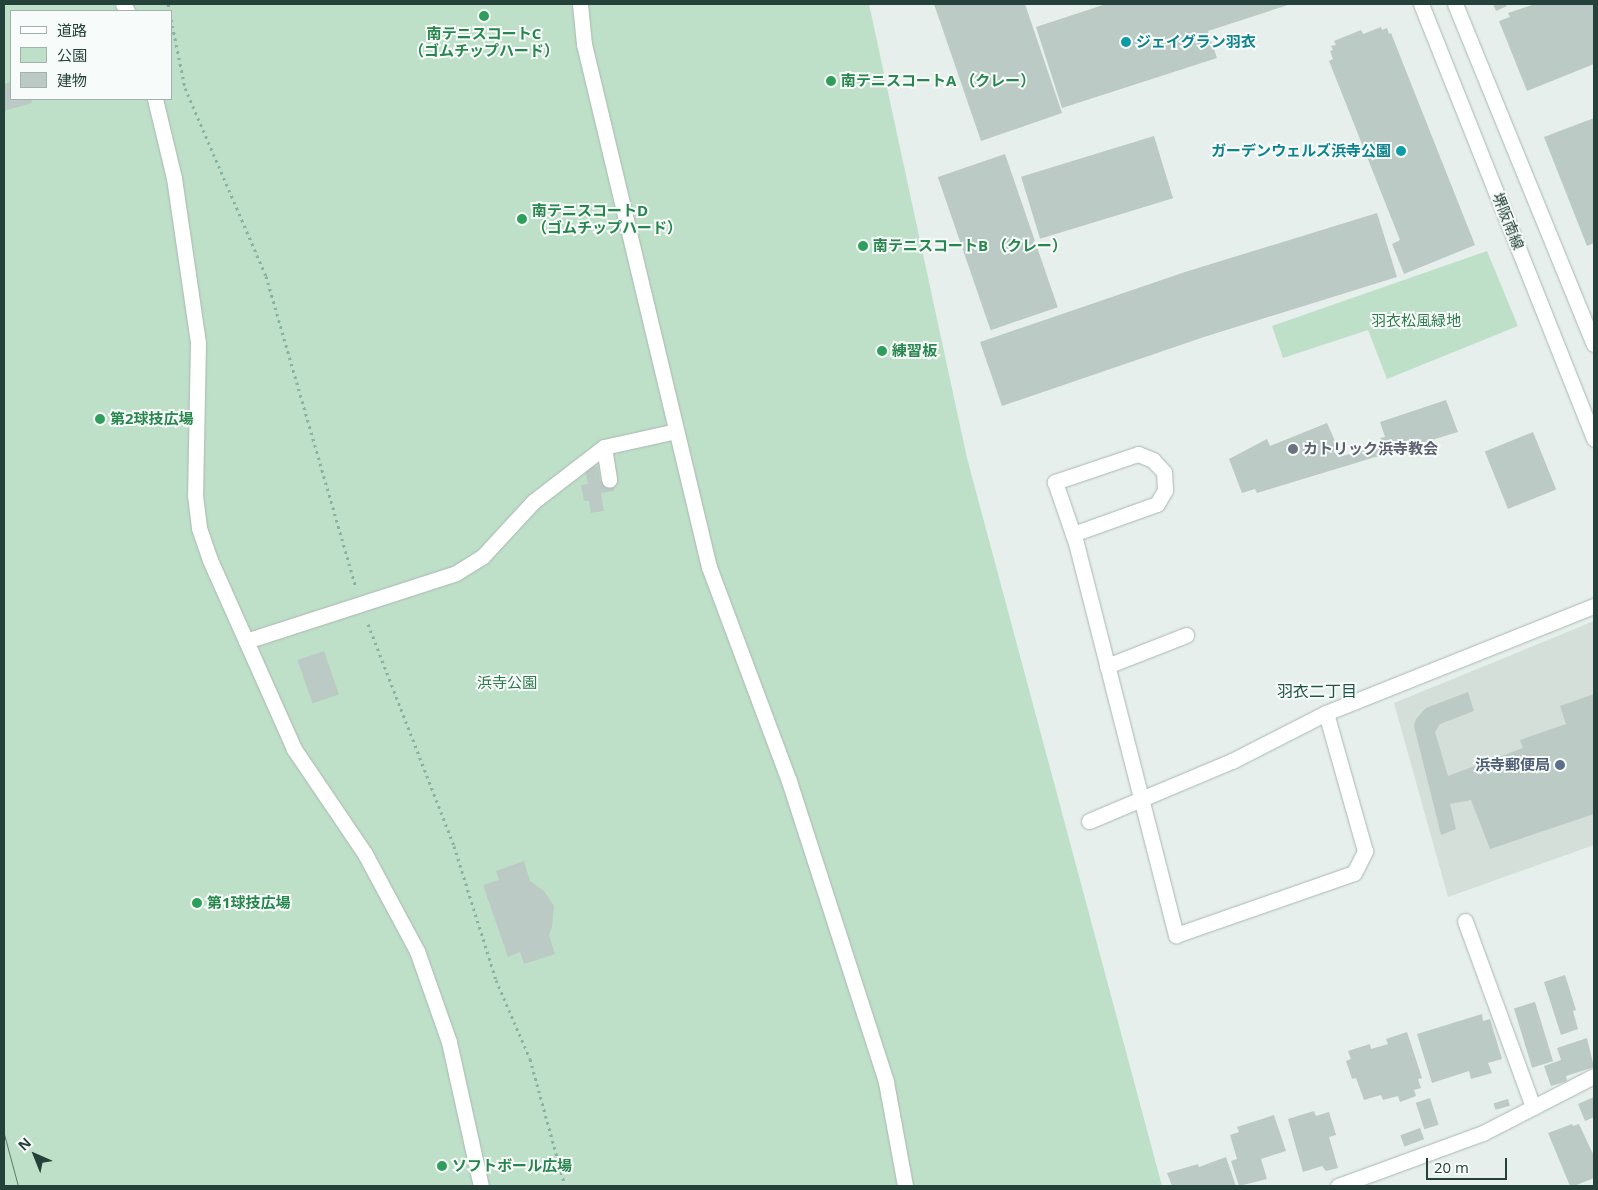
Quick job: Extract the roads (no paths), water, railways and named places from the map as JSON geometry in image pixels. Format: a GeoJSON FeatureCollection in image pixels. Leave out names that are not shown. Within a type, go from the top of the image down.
{"type":"FeatureCollection","features":[{"type":"Feature","properties":{"kind":"street"},"geometry":{"type":"LineString","coordinates":[[580,4],[584,44],[709,567],[789,781],[886,1082],[905,1186]]}},
{"type":"Feature","properties":{"kind":"street","name":"堺阪南線"},"geometry":{"type":"LineString","coordinates":[[1421,4],[1594,438]]}},
{"type":"Feature","properties":{"kind":"street"},"geometry":{"type":"LineString","coordinates":[[1455,4],[1594,344]]}},
{"type":"Feature","properties":{"kind":"street"},"geometry":{"type":"LineString","coordinates":[[155,100],[174,178],[198,342],[195,495],[199,528],[210,560],[294,749],[365,854],[417,951],[448,1042],[482,1186]]}},
{"type":"Feature","properties":{"kind":"street"},"geometry":{"type":"LineString","coordinates":[[246,641],[428,584],[456,573],[483,556],[534,501],[604,447],[676,431]]}},
{"type":"Feature","properties":{"kind":"street"},"geometry":{"type":"LineString","coordinates":[[604,447],[609,480]]}},
{"type":"Feature","properties":{"kind":"street"},"geometry":{"type":"LineString","coordinates":[[1073,534],[1156,504],[1165,490],[1164,472],[1153,460],[1138,454],[1055,482],[1073,534],[1176,935],[1354,873],[1365,851],[1326,713]]}},
{"type":"Feature","properties":{"kind":"street"},"geometry":{"type":"LineString","coordinates":[[1089,821],[1232,761],[1326,713],[1594,606]]}},
{"type":"Feature","properties":{"kind":"street"},"geometry":{"type":"LineString","coordinates":[[1107,666],[1186,635]]}},
{"type":"Feature","properties":{"kind":"street"},"geometry":{"type":"LineString","coordinates":[[1465,921],[1532,1108]]}},
{"type":"Feature","properties":{"kind":"street"},"geometry":{"type":"LineString","coordinates":[[1338,1186],[1482,1132],[1594,1076]]}},
{"type":"Feature","properties":{"kind":"tram line"},"geometry":{"type":"LineString","coordinates":[[4,1134],[18,1186]]}},
{"type":"Feature","properties":{"kind":"place","name":"南テニスコートC （ゴムチップハード）"},"geometry":{"type":"Point","coordinates":[484,16]}},
{"type":"Feature","properties":{"kind":"place","name":"ジェイグラン羽衣"},"geometry":{"type":"Point","coordinates":[1126,42]}},
{"type":"Feature","properties":{"kind":"place","name":"南テニスコートA （クレー）"},"geometry":{"type":"Point","coordinates":[831,81]}},
{"type":"Feature","properties":{"kind":"place","name":"ガーデンウェルズ浜寺公園"},"geometry":{"type":"Point","coordinates":[1401,151]}},
{"type":"Feature","properties":{"kind":"place","name":"南テニスコートD （ゴムチップハード）"},"geometry":{"type":"Point","coordinates":[522,219]}},
{"type":"Feature","properties":{"kind":"place","name":"南テニスコートB （クレー）"},"geometry":{"type":"Point","coordinates":[863,246]}},
{"type":"Feature","properties":{"kind":"place","name":"練習板"},"geometry":{"type":"Point","coordinates":[882,351]}},
{"type":"Feature","properties":{"kind":"place","name":"第2球技広場"},"geometry":{"type":"Point","coordinates":[100,419]}},
{"type":"Feature","properties":{"kind":"place","name":"カトリック浜寺教会"},"geometry":{"type":"Point","coordinates":[1293,449]}},
{"type":"Feature","properties":{"kind":"place","name":"浜寺郵便局"},"geometry":{"type":"Point","coordinates":[1560,765]}},
{"type":"Feature","properties":{"kind":"place","name":"第1球技広場"},"geometry":{"type":"Point","coordinates":[197,903]}},
{"type":"Feature","properties":{"kind":"place","name":"ソフトボール広場"},"geometry":{"type":"Point","coordinates":[442,1166]}},
{"type":"Feature","properties":{"kind":"district","name":"羽衣二丁目"},"geometry":{"type":"Point","coordinates":[1317,691]}},
{"type":"Feature","properties":{"kind":"park label","name":"羽衣松風緑地"},"geometry":{"type":"Point","coordinates":[1416,321]}},
{"type":"Feature","properties":{"kind":"park label","name":"浜寺公園"},"geometry":{"type":"Point","coordinates":[507,683]}}]}
